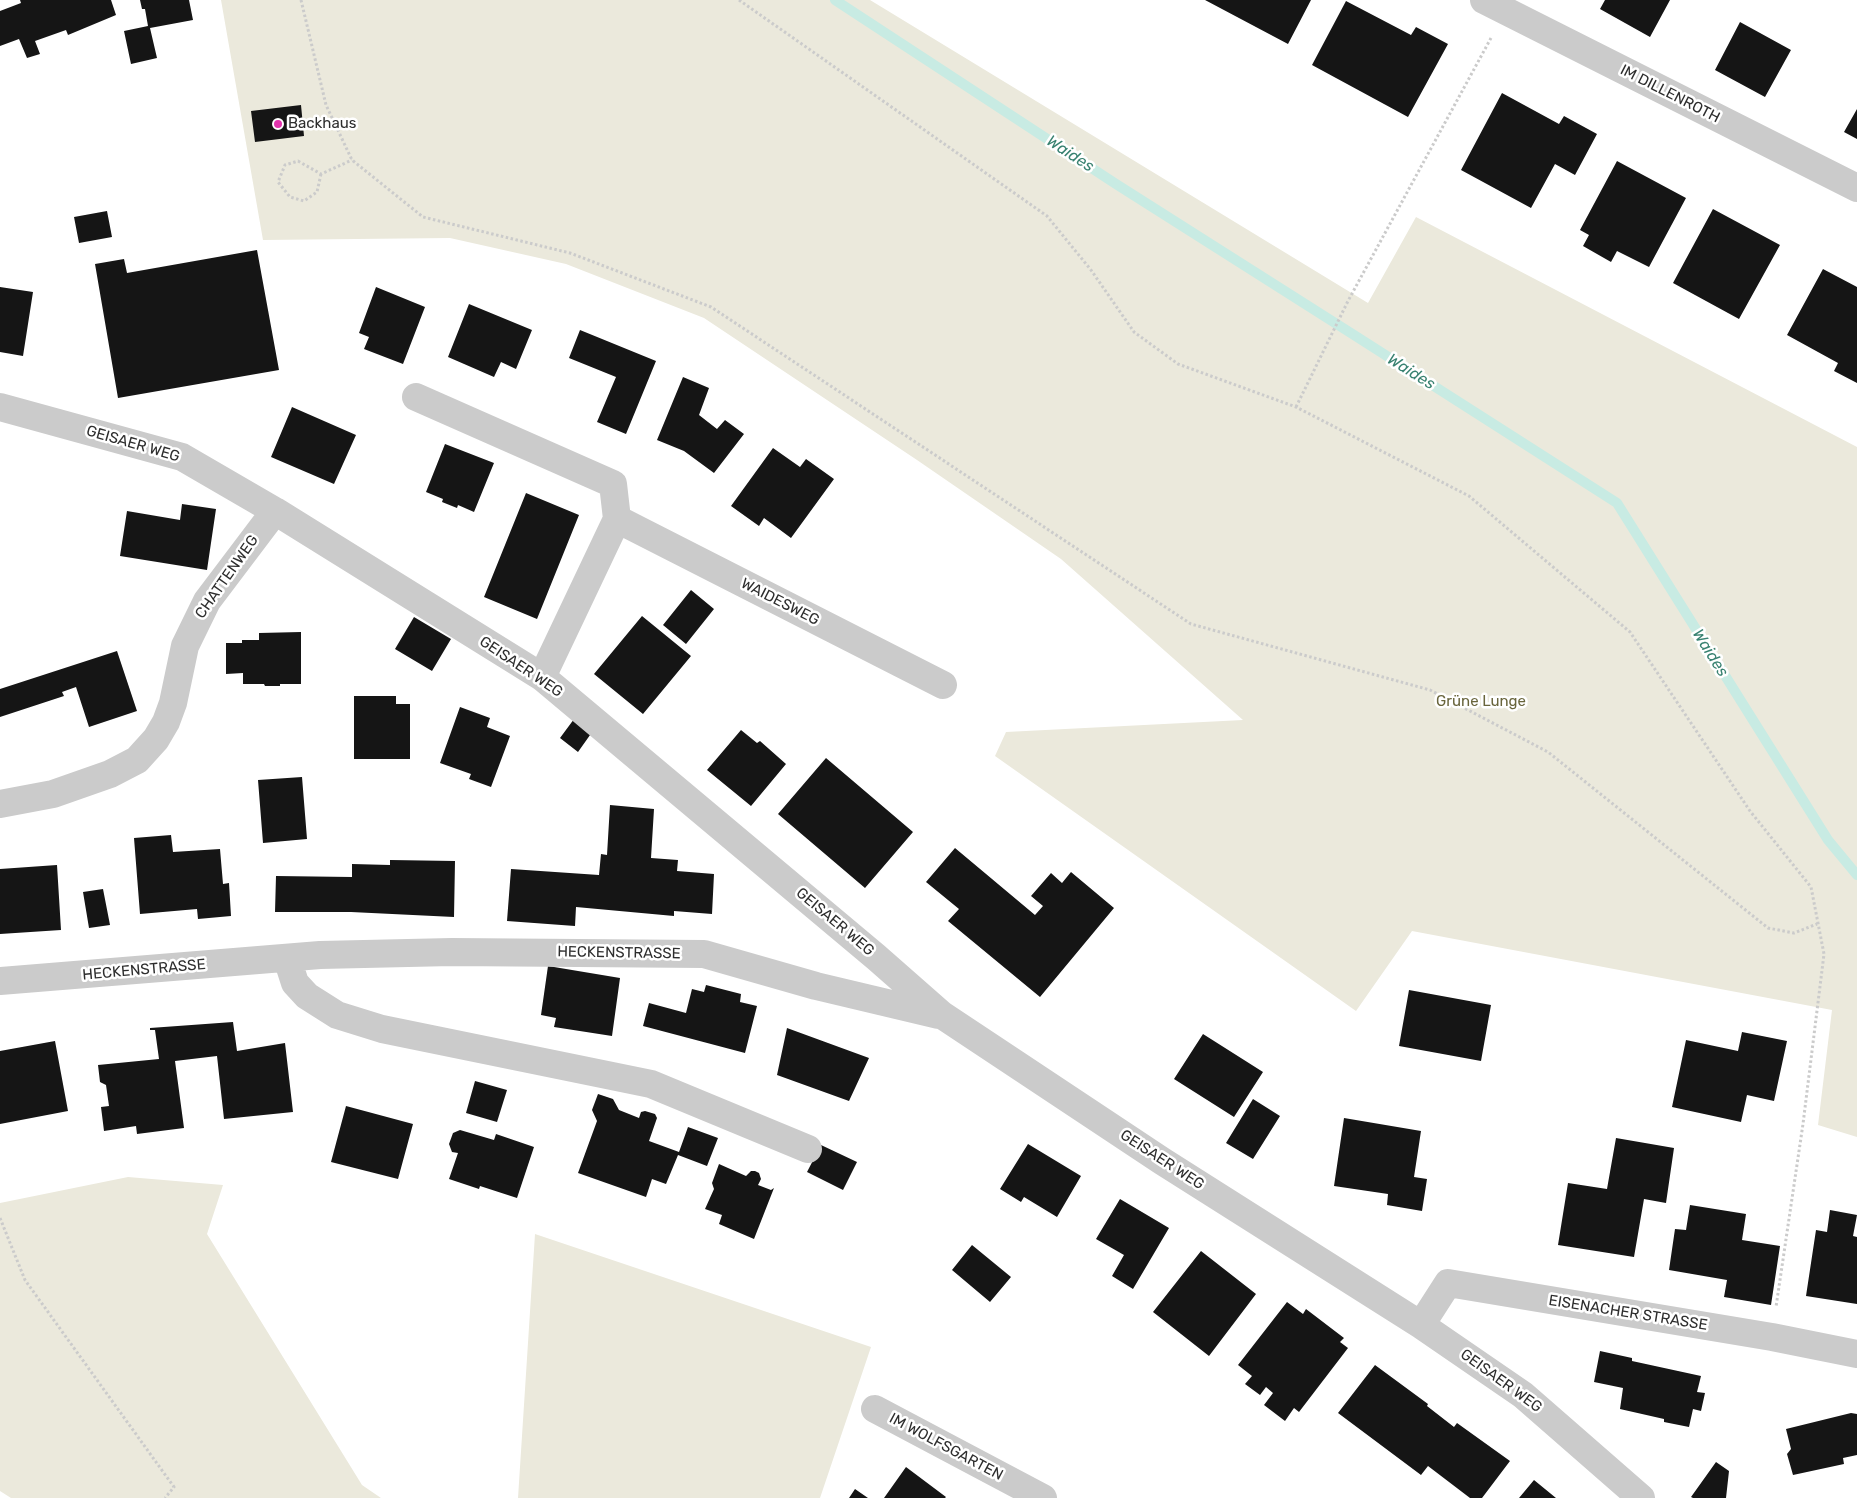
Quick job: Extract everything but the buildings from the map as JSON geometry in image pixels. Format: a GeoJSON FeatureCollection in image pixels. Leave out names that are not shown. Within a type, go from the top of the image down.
{"type":"FeatureCollection","features":[{"type":"Feature","properties":{"kind":"street","name":"IM DILLENROTH"},"geometry":{"type":"LineString","coordinates":[[1495,6],[1857,188]]}},
{"type":"Feature","properties":{"kind":"street"},"geometry":{"type":"LineString","coordinates":[[416,397],[614,484],[617,519],[542,678]]}},
{"type":"Feature","properties":{"kind":"street","name":"GEISAER WEG"},"geometry":{"type":"LineString","coordinates":[[0,407],[182,457],[275,511],[542,678],[876,957],[942,1015],[1162,1161],[1421,1324],[1524,1395],[1641,1498]]}},
{"type":"Feature","properties":{"kind":"street","name":"CHATTENWEG"},"geometry":{"type":"LineString","coordinates":[[0,804],[53,794],[110,774],[137,760],[156,739],[166,722],[173,703],[185,646],[207,601],[275,511]]}},
{"type":"Feature","properties":{"kind":"street","name":"WAIDESWEG"},"geometry":{"type":"LineString","coordinates":[[617,519],[943,685]]}},
{"type":"Feature","properties":{"kind":"street","name":"HECKENSTRASSE"},"geometry":{"type":"LineString","coordinates":[[0,981],[320,955],[452,952],[704,954],[816,986],[942,1015]]}},
{"type":"Feature","properties":{"kind":"street"},"geometry":{"type":"LineString","coordinates":[[288,958],[295,983],[306,996],[337,1016],[382,1029],[651,1084],[808,1149]]}},
{"type":"Feature","properties":{"kind":"street","name":"EISENACHER STRASSE"},"geometry":{"type":"LineString","coordinates":[[1421,1324],[1448,1283],[1772,1337],[1857,1354]]}},
{"type":"Feature","properties":{"kind":"street","name":"IM WOLFSGARTEN"},"geometry":{"type":"LineString","coordinates":[[875,1409],[1043,1498]]}},
{"type":"Feature","properties":{"kind":"path"},"geometry":{"type":"LineString","coordinates":[[301,0],[326,105],[352,160],[423,217],[570,253],[711,307],[1191,624],[1430,690],[1548,752],[1768,928],[1794,933],[1817,924]]}},
{"type":"Feature","properties":{"kind":"path"},"geometry":{"type":"LineString","coordinates":[[738,0],[1047,216],[1091,270],[1134,332],[1141,338],[1178,364],[1296,407],[1469,496],[1630,632],[1750,812],[1811,887],[1824,954],[1804,1124],[1772,1337]]}},
{"type":"Feature","properties":{"kind":"path"},"geometry":{"type":"LineString","coordinates":[[1296,407],[1495,6]]}},
{"type":"Feature","properties":{"kind":"path"},"geometry":{"type":"LineString","coordinates":[[320,174],[352,160]]}},
{"type":"Feature","properties":{"kind":"path"},"geometry":{"type":"LineString","coordinates":[[298,161],[320,174],[316,192],[304,201],[290,197],[278,182],[285,166],[298,161]]}},
{"type":"Feature","properties":{"kind":"path"},"geometry":{"type":"LineString","coordinates":[[0,1218],[25,1280],[174,1488],[164,1498]]}},
{"type":"Feature","properties":{"kind":"green space","name":"Grüne Lunge"},"geometry":{"type":"Polygon","coordinates":[[[221,0],[870,0],[1368,303],[1416,217],[1857,447],[1857,1137],[1818,1125],[1832,1010],[1412,931],[1356,1011],[995,756],[1006,732],[1243,720],[1061,559],[704,318],[566,264],[450,238],[263,240],[221,0]]]}},
{"type":"Feature","properties":{"kind":"green space"},"geometry":{"type":"Polygon","coordinates":[[[128,1177],[223,1185],[207,1234],[362,1485],[381,1498],[11,1498],[0,1491],[0,1203],[128,1177]]]}},
{"type":"Feature","properties":{"kind":"green space"},"geometry":{"type":"Polygon","coordinates":[[[535,1234],[871,1347],[820,1498],[518,1498],[535,1234]]]}},
{"type":"Feature","properties":{"kind":"waterway","name":"Waides"},"geometry":{"type":"LineString","coordinates":[[835,0],[1116,184],[1617,503],[1828,840],[1857,875]]}},
{"type":"Feature","properties":{"kind":"place","name":"Backhaus"},"geometry":{"type":"Point","coordinates":[278,124]}}]}
